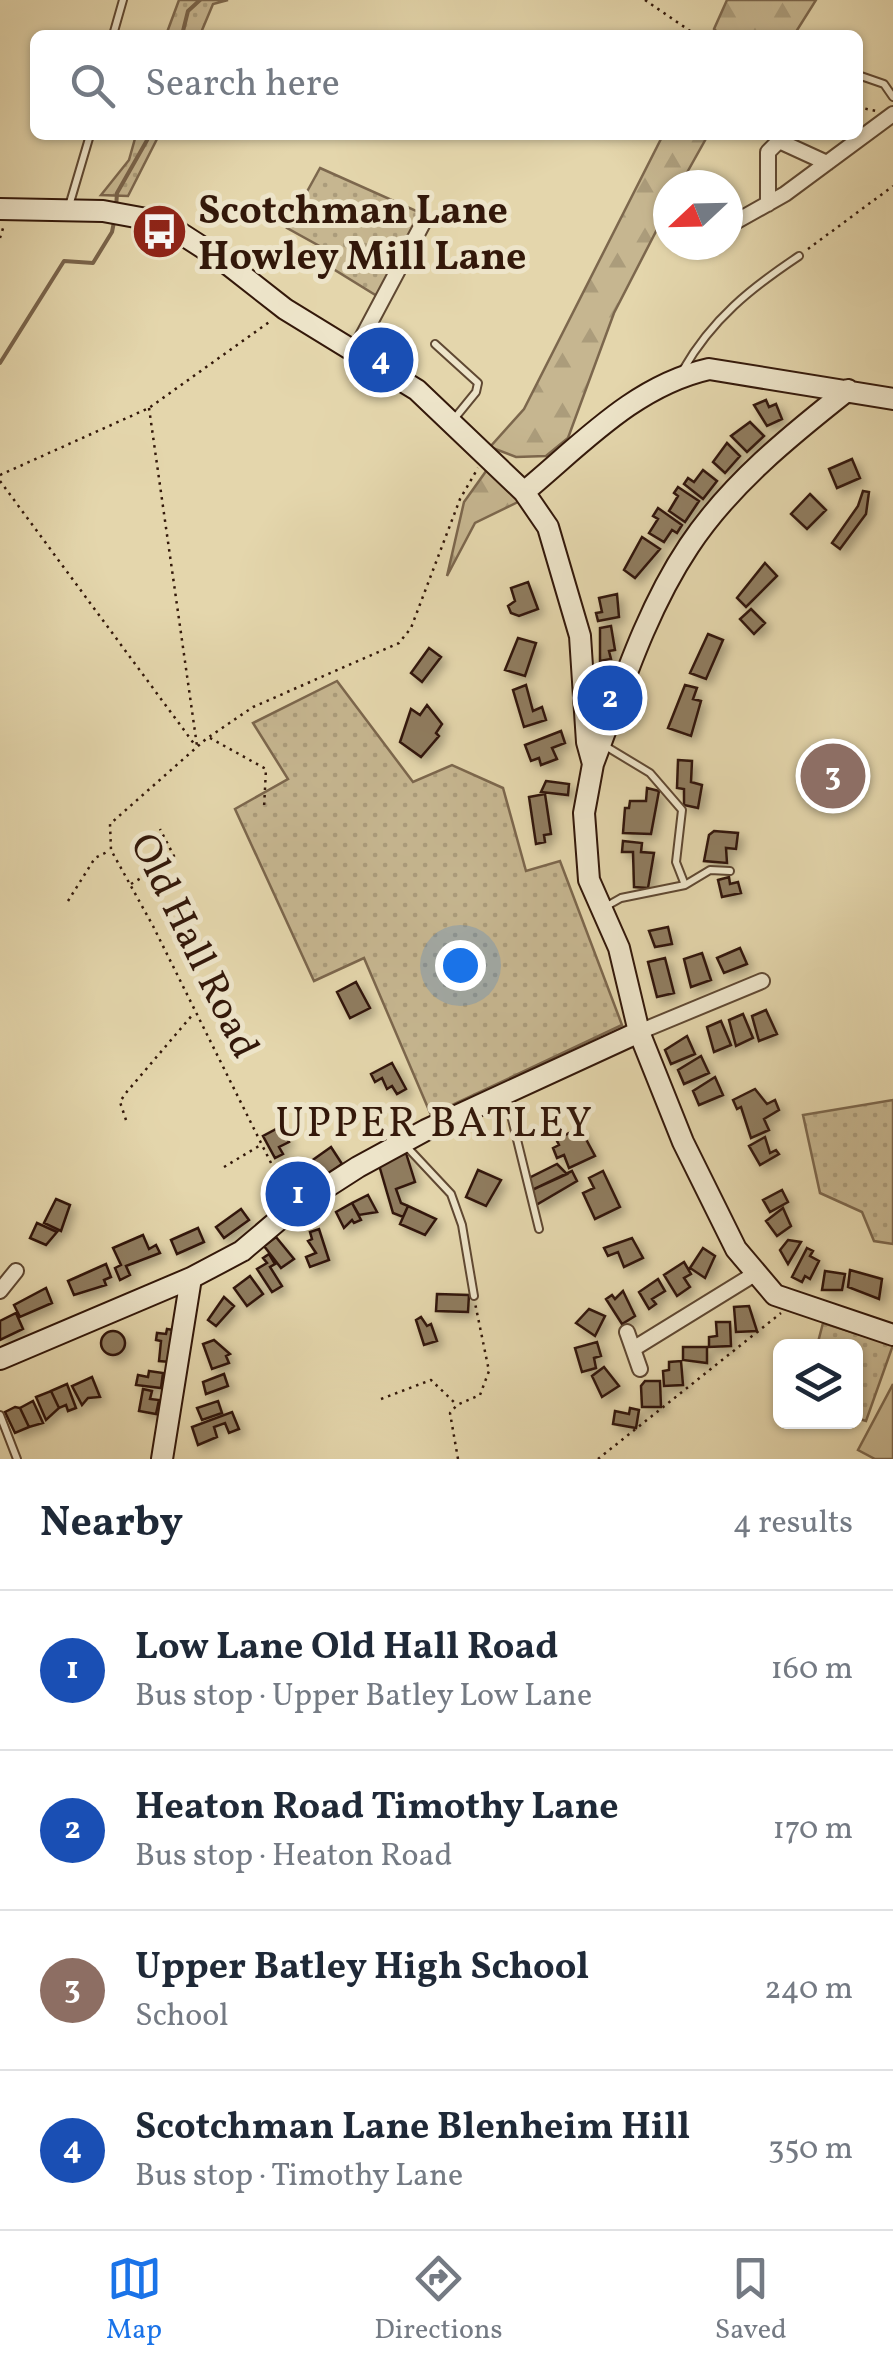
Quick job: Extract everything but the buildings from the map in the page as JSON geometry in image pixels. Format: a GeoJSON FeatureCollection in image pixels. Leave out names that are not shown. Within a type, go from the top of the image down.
{"type":"FeatureCollection","features":[{"type":"Feature","properties":{"kind":"street"},"geometry":{"type":"LineString","coordinates":[[863,136],[892,114]]}},
{"type":"Feature","properties":{"kind":"street"},"geometry":{"type":"LineString","coordinates":[[743,218],[857,140]]}},
{"type":"Feature","properties":{"kind":"street"},"geometry":{"type":"LineString","coordinates":[[768,204],[768,152],[778,141],[826,163]]}},
{"type":"Feature","properties":{"kind":"street"},"geometry":{"type":"LineString","coordinates":[[0,210],[103,211],[163,222],[194,240],[284,309],[417,390],[453,420],[524,492],[548,527],[565,572],[580,636],[586,742],[594,764]]}},
{"type":"Feature","properties":{"kind":"street"},"geometry":{"type":"LineString","coordinates":[[355,351],[423,222]]}},
{"type":"Feature","properties":{"kind":"street"},"geometry":{"type":"LineString","coordinates":[[524,492],[644,393],[680,376],[710,369],[893,399]]}},
{"type":"Feature","properties":{"kind":"street"},"geometry":{"type":"LineString","coordinates":[[848,390],[788,438],[691,543],[656,606],[594,764],[584,813],[583,844],[589,880],[619,948],[639,1032],[682,1142],[753,1274],[775,1296],[893,1335]]}},
{"type":"Feature","properties":{"kind":"street"},"geometry":{"type":"LineString","coordinates":[[489,456],[515,466],[552,469]]}},
{"type":"Feature","properties":{"kind":"street"},"geometry":{"type":"LineString","coordinates":[[0,1359],[191,1278],[242,1251],[315,1194],[404,1142],[639,1032],[762,981]]}},
{"type":"Feature","properties":{"kind":"street"},"geometry":{"type":"LineString","coordinates":[[278,1176],[315,1194]]}},
{"type":"Feature","properties":{"kind":"street"},"geometry":{"type":"LineString","coordinates":[[0,1290],[16,1271]]}},
{"type":"Feature","properties":{"kind":"street"},"geometry":{"type":"LineString","coordinates":[[633,1348],[753,1274]]}},
{"type":"Feature","properties":{"kind":"street"},"geometry":{"type":"LineString","coordinates":[[162,1459],[191,1278]]}},
{"type":"Feature","properties":{"kind":"street"},"geometry":{"type":"LineString","coordinates":[[627,1332],[640,1369]]}},
{"type":"Feature","properties":{"kind":"lane"},"geometry":{"type":"LineString","coordinates":[[115,30],[123,0]]}},
{"type":"Feature","properties":{"kind":"lane"},"geometry":{"type":"LineString","coordinates":[[863,76],[884,84],[893,97]]}},
{"type":"Feature","properties":{"kind":"lane"},"geometry":{"type":"LineString","coordinates":[[68,210],[89,140]]}},
{"type":"Feature","properties":{"kind":"lane"},"geometry":{"type":"LineString","coordinates":[[680,376],[704,333],[748,290],[799,256]]}},
{"type":"Feature","properties":{"kind":"lane"},"geometry":{"type":"LineString","coordinates":[[435,344],[478,382],[476,392],[453,420]]}},
{"type":"Feature","properties":{"kind":"lane"},"geometry":{"type":"LineString","coordinates":[[602,743],[650,773],[682,810],[676,862],[685,885]]}},
{"type":"Feature","properties":{"kind":"lane"},"geometry":{"type":"LineString","coordinates":[[602,908],[620,898],[685,885],[710,870],[730,870]]}},
{"type":"Feature","properties":{"kind":"lane"},"geometry":{"type":"LineString","coordinates":[[506,1094],[540,1228]]}},
{"type":"Feature","properties":{"kind":"lane"},"geometry":{"type":"LineString","coordinates":[[404,1142],[451,1194],[462,1225],[474,1296]]}},
{"type":"Feature","properties":{"kind":"lane"},"geometry":{"type":"LineString","coordinates":[[0,1415],[16,1459]]}},
{"type":"Feature","properties":{"kind":"path"},"geometry":{"type":"LineString","coordinates":[[645,0],[689,30]]}},
{"type":"Feature","properties":{"kind":"path"},"geometry":{"type":"LineString","coordinates":[[799,256],[893,186]]}},
{"type":"Feature","properties":{"kind":"path"},"geometry":{"type":"LineString","coordinates":[[197,748],[0,478],[148,408],[251,338],[284,309]]}},
{"type":"Feature","properties":{"kind":"path"},"geometry":{"type":"LineString","coordinates":[[148,408],[197,748]]}},
{"type":"Feature","properties":{"kind":"path","name":"Old Hall Road"},"geometry":{"type":"LineString","coordinates":[[278,1176],[111,850],[110,824],[122,808],[253,706],[398,643],[410,628],[465,488],[489,456]]}},
{"type":"Feature","properties":{"kind":"path"},"geometry":{"type":"LineString","coordinates":[[209,738],[266,769],[264,808]]}},
{"type":"Feature","properties":{"kind":"path"},"geometry":{"type":"LineString","coordinates":[[130,885],[174,858],[160,829]]}},
{"type":"Feature","properties":{"kind":"path"},"geometry":{"type":"LineString","coordinates":[[68,901],[96,858],[111,850]]}},
{"type":"Feature","properties":{"kind":"path"},"geometry":{"type":"LineString","coordinates":[[126,1120],[120,1102],[125,1094],[195,1012]]}},
{"type":"Feature","properties":{"kind":"path"},"geometry":{"type":"LineString","coordinates":[[224,1167],[261,1145]]}},
{"type":"Feature","properties":{"kind":"path"},"geometry":{"type":"LineString","coordinates":[[458,1459],[450,1424],[457,1405],[480,1395],[489,1371],[474,1296]]}},
{"type":"Feature","properties":{"kind":"path"},"geometry":{"type":"LineString","coordinates":[[598,1459],[795,1302]]}},
{"type":"Feature","properties":{"kind":"path"},"geometry":{"type":"LineString","coordinates":[[381,1399],[431,1380],[457,1405]]}},
{"type":"Feature","properties":{"kind":"green space"},"geometry":{"type":"Polygon","coordinates":[[[179,0],[228,0],[213,4],[202,30],[168,30],[179,0]]]}},
{"type":"Feature","properties":{"kind":"green space"},"geometry":{"type":"Polygon","coordinates":[[[727,0],[816,0],[797,30],[714,29],[727,0]]]}},
{"type":"Feature","properties":{"kind":"green space"},"geometry":{"type":"Polygon","coordinates":[[[135,140],[156,140],[128,196],[101,195],[129,160],[135,140]]]}},
{"type":"Feature","properties":{"kind":"green space"},"geometry":{"type":"Polygon","coordinates":[[[660,140],[705,140],[688,170],[653,170],[653,237],[614,313],[568,438],[546,456],[516,457],[490,447],[524,409],[660,140]]]}},
{"type":"Feature","properties":{"kind":"green space"},"geometry":{"type":"Polygon","coordinates":[[[320,168],[421,213],[377,296],[322,262],[323,248],[287,228],[320,168]]]}},
{"type":"Feature","properties":{"kind":"green space"},"geometry":{"type":"Polygon","coordinates":[[[489,467],[522,500],[475,523],[447,576],[464,502],[489,467]]]}},
{"type":"Feature","properties":{"kind":"green space"},"geometry":{"type":"Polygon","coordinates":[[[337,681],[413,782],[452,765],[503,788],[526,871],[560,861],[622,1025],[431,1115],[364,958],[314,981],[235,809],[288,779],[253,723],[337,681]]]}},
{"type":"Feature","properties":{"kind":"green space"},"geometry":{"type":"Polygon","coordinates":[[[893,1100],[893,1244],[874,1241],[862,1212],[820,1193],[803,1115],[893,1100]]]}},
{"type":"Feature","properties":{"kind":"green space"},"geometry":{"type":"Polygon","coordinates":[[[823,1323],[893,1345],[866,1421],[863,1339],[819,1339],[823,1323]]]}},
{"type":"Feature","properties":{"kind":"green space"},"geometry":{"type":"Polygon","coordinates":[[[893,1384],[893,1459],[875,1459],[858,1450],[893,1384]]]}},
{"type":"Feature","properties":{"kind":"waterway"},"geometry":{"type":"LineString","coordinates":[[183,30],[188,11],[200,0]]}},
{"type":"Feature","properties":{"kind":"waterway"},"geometry":{"type":"LineString","coordinates":[[116,208],[117,193],[147,140]]}},
{"type":"Feature","properties":{"kind":"waterway"},"geometry":{"type":"LineString","coordinates":[[0,363],[64,261],[93,263],[114,222]]}},
{"type":"Feature","properties":{"kind":"place","name":"Scotchman Lane Howley Mill Lane"},"geometry":{"type":"Point","coordinates":[159,232]}},
{"type":"Feature","properties":{"kind":"place","name":"Scotchman Lane Blenheim Hill"},"geometry":{"type":"Point","coordinates":[381,360]}},
{"type":"Feature","properties":{"kind":"place","name":"Heaton Road Timothy Lane"},"geometry":{"type":"Point","coordinates":[610,698]}},
{"type":"Feature","properties":{"kind":"place","name":"Upper Batley High School"},"geometry":{"type":"Point","coordinates":[833,776]}},
{"type":"Feature","properties":{"kind":"place","name":"Low Lane Old Hall Road"},"geometry":{"type":"Point","coordinates":[298,1194]}},
{"type":"Feature","properties":{"kind":"district","name":"UPPER BATLEY"},"geometry":{"type":"Point","coordinates":[435,1121]}}]}
